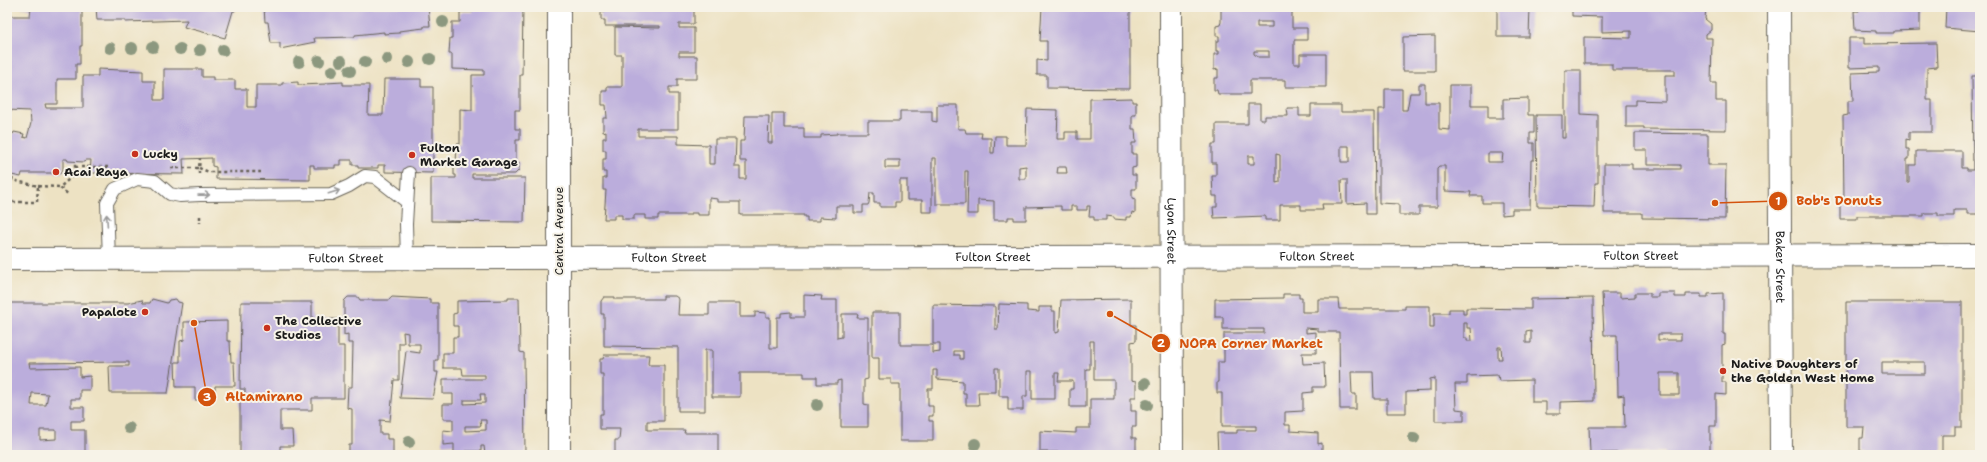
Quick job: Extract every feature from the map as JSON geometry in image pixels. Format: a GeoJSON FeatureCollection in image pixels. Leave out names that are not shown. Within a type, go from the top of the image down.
{"type":"FeatureCollection","features":[{"type":"Feature","properties":{"kind":"street","name":"Central Avenue"},"geometry":{"type":"LineString","coordinates":[[559,7],[559,455]]}},
{"type":"Feature","properties":{"kind":"street","name":"Lyon Street"},"geometry":{"type":"LineString","coordinates":[[1171,7],[1172,455]]}},
{"type":"Feature","properties":{"kind":"street","name":"Baker Street"},"geometry":{"type":"LineString","coordinates":[[1779,7],[1781,455]]}},
{"type":"Feature","properties":{"kind":"street","name":"Fulton Street"},"geometry":{"type":"LineString","coordinates":[[7,259],[1980,255]]}},
{"type":"Feature","properties":{"kind":"lane"},"geometry":{"type":"LineString","coordinates":[[407,259],[406,224],[409,173]]}},
{"type":"Feature","properties":{"kind":"lane"},"geometry":{"type":"LineString","coordinates":[[109,259],[107,203],[115,189],[136,179],[155,181],[170,194],[180,196],[200,196],[331,194],[349,186],[365,176],[374,177],[407,202]]}},
{"type":"Feature","properties":{"kind":"path"},"geometry":{"type":"LineString","coordinates":[[60,187],[75,174],[75,162]]}},
{"type":"Feature","properties":{"kind":"path"},"geometry":{"type":"LineString","coordinates":[[13,175],[12,180],[38,186],[60,187],[68,194]]}},
{"type":"Feature","properties":{"kind":"path"},"geometry":{"type":"LineString","coordinates":[[7,202],[37,202],[38,186]]}},
{"type":"Feature","properties":{"kind":"path"},"geometry":{"type":"LineString","coordinates":[[200,216],[200,223]]}},
{"type":"Feature","properties":{"kind":"building"},"geometry":{"type":"Polygon","coordinates":[[[19,7],[82,7],[82,46],[80,46],[80,64],[76,64],[76,79],[57,79],[57,104],[45,104],[46,108],[83,108],[83,76],[98,76],[98,69],[143,71],[143,81],[155,81],[155,100],[164,100],[164,69],[202,69],[202,77],[213,77],[213,80],[235,80],[235,89],[247,89],[247,107],[256,107],[256,85],[282,85],[282,83],[298,82],[298,85],[343,82],[343,85],[369,85],[368,115],[383,115],[384,79],[421,79],[421,87],[433,87],[433,173],[385,172],[385,165],[378,165],[378,168],[358,168],[358,165],[352,165],[352,160],[341,160],[341,165],[335,165],[335,168],[314,168],[314,165],[310,165],[310,180],[216,179],[216,167],[212,166],[212,158],[183,159],[184,174],[90,173],[91,160],[86,160],[84,162],[68,161],[67,159],[63,159],[63,173],[22,173],[21,177],[7,174],[7,133],[13,134],[14,132],[24,134],[23,137],[27,138],[31,123],[30,111],[7,110],[7,16],[30,16],[31,9],[19,7]]]}},
{"type":"Feature","properties":{"kind":"building"},"geometry":{"type":"Polygon","coordinates":[[[96,7],[236,7],[235,11],[233,11],[225,38],[184,27],[187,20],[125,22],[125,20],[97,20],[96,7]]]}},
{"type":"Feature","properties":{"kind":"building"},"geometry":{"type":"Polygon","coordinates":[[[264,7],[428,7],[430,26],[399,31],[399,33],[384,34],[384,32],[355,35],[355,37],[314,38],[315,42],[280,49],[280,43],[271,43],[268,22],[265,22],[264,7]]]}},
{"type":"Feature","properties":{"kind":"building"},"geometry":{"type":"Polygon","coordinates":[[[473,7],[523,7],[520,110],[515,110],[515,129],[520,129],[520,140],[516,140],[516,162],[519,162],[519,170],[515,174],[472,174],[472,178],[525,178],[524,222],[431,221],[431,178],[456,178],[456,175],[454,175],[454,163],[456,164],[457,144],[460,144],[460,109],[472,110],[472,75],[484,75],[484,70],[452,69],[452,54],[449,54],[450,38],[452,38],[452,22],[460,22],[460,12],[473,12],[473,7]]]}},
{"type":"Feature","properties":{"kind":"building"},"geometry":{"type":"Polygon","coordinates":[[[605,7],[694,7],[694,24],[679,24],[679,28],[694,28],[694,52],[679,52],[679,56],[697,56],[697,79],[677,79],[677,87],[669,87],[669,94],[678,94],[678,129],[638,129],[638,136],[678,136],[678,144],[709,145],[709,164],[715,164],[715,139],[736,139],[735,167],[740,167],[740,179],[746,179],[746,161],[740,161],[740,141],[744,141],[745,116],[769,116],[768,143],[772,143],[772,113],[784,113],[784,128],[804,128],[804,138],[821,138],[821,135],[837,133],[868,133],[868,121],[900,121],[900,111],[932,111],[932,121],[937,122],[937,105],[958,105],[958,129],[965,129],[966,133],[982,133],[981,138],[991,138],[991,153],[994,153],[995,136],[1006,136],[1006,145],[1026,145],[1027,109],[1058,110],[1057,139],[1065,139],[1065,132],[1077,132],[1077,139],[1090,139],[1090,99],[1132,98],[1132,102],[1136,102],[1136,115],[1132,115],[1132,129],[1135,129],[1136,143],[1132,143],[1132,154],[1136,154],[1136,167],[1132,168],[1132,175],[1136,175],[1136,189],[1132,189],[1132,198],[1135,199],[1135,213],[1132,212],[1131,217],[1126,217],[1126,220],[1114,219],[1114,217],[1106,216],[1106,220],[1094,220],[1094,217],[1089,217],[1090,206],[1087,206],[1087,210],[1077,210],[1077,206],[1071,206],[1071,210],[1061,210],[1061,206],[1026,207],[1026,220],[1014,220],[1014,217],[1008,217],[1008,220],[994,220],[994,201],[978,200],[978,214],[967,214],[968,171],[965,171],[965,204],[936,204],[936,158],[932,158],[932,212],[922,212],[922,200],[907,200],[907,180],[900,180],[900,202],[895,202],[895,207],[880,207],[880,203],[874,203],[874,193],[870,193],[868,205],[863,205],[863,213],[854,213],[854,206],[836,206],[836,218],[820,217],[820,221],[807,221],[807,217],[804,217],[804,215],[740,215],[740,202],[718,202],[718,199],[709,198],[709,215],[697,215],[697,213],[691,213],[691,215],[658,215],[658,219],[645,219],[645,215],[634,215],[634,219],[622,219],[622,215],[614,215],[614,219],[604,219],[606,190],[603,190],[603,178],[606,178],[606,172],[603,172],[603,159],[606,159],[606,150],[603,150],[603,138],[606,138],[606,131],[603,132],[603,118],[607,118],[606,105],[602,105],[602,91],[607,91],[607,87],[622,87],[622,55],[615,55],[615,27],[660,28],[660,26],[605,26],[605,20],[601,20],[601,12],[605,12],[605,7]],[[885,160],[885,168],[900,168],[900,160],[885,160]],[[1026,166],[1019,167],[1019,179],[1026,179],[1026,166]],[[1058,167],[1057,173],[1067,173],[1066,167],[1058,167]]]}},
{"type":"Feature","properties":{"kind":"building"},"geometry":{"type":"Polygon","coordinates":[[[1042,7],[1130,7],[1130,89],[1047,88],[1047,75],[1037,75],[1037,60],[1047,61],[1047,41],[1040,41],[1042,7]]]}},
{"type":"Feature","properties":{"kind":"building"},"geometry":{"type":"Polygon","coordinates":[[[1221,7],[1292,7],[1292,28],[1307,28],[1307,40],[1294,40],[1294,64],[1300,64],[1300,54],[1326,54],[1326,87],[1285,87],[1285,80],[1250,80],[1250,94],[1218,94],[1217,90],[1214,90],[1214,78],[1218,78],[1218,69],[1214,70],[1214,54],[1219,54],[1219,51],[1216,51],[1216,41],[1219,41],[1219,36],[1216,36],[1216,26],[1220,25],[1221,7]],[[1257,22],[1257,27],[1272,27],[1272,22],[1257,22]],[[1254,51],[1254,54],[1258,57],[1269,57],[1269,51],[1254,51]]]}},
{"type":"Feature","properties":{"kind":"building"},"geometry":{"type":"Polygon","coordinates":[[[1497,7],[1530,7],[1529,37],[1497,37],[1497,7]]]}},
{"type":"Feature","properties":{"kind":"building"},"geometry":{"type":"Polygon","coordinates":[[[1572,7],[1706,7],[1705,19],[1711,24],[1711,30],[1706,34],[1706,38],[1712,38],[1711,83],[1716,83],[1716,101],[1726,101],[1726,130],[1644,129],[1644,127],[1626,127],[1626,105],[1635,105],[1635,100],[1665,101],[1665,75],[1675,75],[1675,70],[1612,70],[1612,64],[1584,64],[1584,37],[1631,38],[1631,31],[1602,32],[1602,17],[1572,16],[1572,7]]]}},
{"type":"Feature","properties":{"kind":"building"},"geometry":{"type":"Polygon","coordinates":[[[1859,7],[1920,7],[1920,30],[1894,31],[1894,33],[1876,33],[1876,31],[1855,30],[1854,11],[1859,11],[1859,7]]]}},
{"type":"Feature","properties":{"kind":"building"},"geometry":{"type":"Polygon","coordinates":[[[1946,7],[1980,7],[1980,31],[1945,28],[1946,7]]]}},
{"type":"Feature","properties":{"kind":"building"},"geometry":{"type":"Polygon","coordinates":[[[1435,36],[1435,71],[1403,71],[1403,37],[1435,36]]]}},
{"type":"Feature","properties":{"kind":"building"},"geometry":{"type":"Polygon","coordinates":[[[1849,38],[1864,38],[1864,44],[1936,43],[1937,67],[1927,68],[1927,100],[1932,100],[1932,132],[1909,132],[1909,140],[1906,139],[1906,149],[1909,149],[1909,159],[1907,159],[1907,182],[1909,182],[1909,165],[1916,165],[1916,151],[1962,151],[1962,168],[1973,170],[1972,76],[1980,76],[1980,214],[1967,214],[1967,210],[1954,210],[1954,216],[1938,216],[1938,213],[1924,213],[1924,216],[1857,216],[1857,219],[1840,219],[1840,203],[1844,203],[1843,116],[1848,115],[1848,101],[1853,101],[1852,73],[1879,72],[1879,67],[1849,68],[1849,38]]]}},
{"type":"Feature","properties":{"kind":"building"},"geometry":{"type":"Polygon","coordinates":[[[1565,70],[1581,70],[1581,114],[1598,115],[1598,183],[1595,183],[1594,207],[1537,206],[1536,115],[1562,115],[1562,138],[1565,138],[1565,70]]]}},
{"type":"Feature","properties":{"kind":"building"},"geometry":{"type":"Polygon","coordinates":[[[1419,84],[1425,84],[1425,103],[1439,103],[1439,129],[1450,130],[1450,85],[1471,85],[1471,105],[1488,105],[1488,118],[1503,118],[1503,99],[1528,98],[1528,115],[1534,115],[1534,133],[1530,133],[1530,143],[1534,143],[1534,160],[1531,160],[1530,209],[1512,209],[1512,214],[1502,215],[1502,203],[1482,203],[1482,196],[1470,196],[1471,192],[1445,191],[1445,166],[1439,166],[1437,168],[1437,207],[1419,207],[1419,215],[1399,215],[1399,204],[1379,203],[1379,109],[1385,109],[1385,89],[1402,89],[1402,110],[1407,110],[1410,93],[1419,93],[1419,84]],[[1488,153],[1488,162],[1502,162],[1503,153],[1488,153]]]}},
{"type":"Feature","properties":{"kind":"building"},"geometry":{"type":"Polygon","coordinates":[[[1248,104],[1260,104],[1260,120],[1265,120],[1265,116],[1288,116],[1287,108],[1299,108],[1299,116],[1311,116],[1311,105],[1341,105],[1341,112],[1374,112],[1375,214],[1366,214],[1366,203],[1347,204],[1347,180],[1341,180],[1342,204],[1322,204],[1323,210],[1301,210],[1301,205],[1280,205],[1280,220],[1265,220],[1265,216],[1214,218],[1213,207],[1217,207],[1217,196],[1213,196],[1212,176],[1216,176],[1216,163],[1212,163],[1212,144],[1216,144],[1216,124],[1248,124],[1248,104]],[[1341,146],[1341,162],[1349,162],[1349,146],[1341,146]],[[1276,154],[1276,183],[1280,182],[1280,155],[1276,154]],[[1248,156],[1248,164],[1254,164],[1254,156],[1248,156]]]}},
{"type":"Feature","properties":{"kind":"building"},"geometry":{"type":"Polygon","coordinates":[[[1635,133],[1708,134],[1708,165],[1726,165],[1725,219],[1642,218],[1642,213],[1604,213],[1604,164],[1632,164],[1632,169],[1680,169],[1680,165],[1647,165],[1647,150],[1635,150],[1635,133]]]}},
{"type":"Feature","properties":{"kind":"building"},"geometry":{"type":"Polygon","coordinates":[[[1602,293],[1620,293],[1620,298],[1635,297],[1635,293],[1650,293],[1650,297],[1658,297],[1658,293],[1675,293],[1675,297],[1686,297],[1686,294],[1701,294],[1701,297],[1708,297],[1708,294],[1723,293],[1723,334],[1725,334],[1725,344],[1722,345],[1722,382],[1726,382],[1726,395],[1716,394],[1716,426],[1710,426],[1710,455],[1665,455],[1665,452],[1590,453],[1589,427],[1625,427],[1624,395],[1618,396],[1617,335],[1604,335],[1602,293]],[[1658,334],[1658,340],[1681,340],[1681,334],[1658,334]],[[1660,373],[1660,395],[1679,395],[1679,373],[1660,373]]]}},
{"type":"Feature","properties":{"kind":"building"},"geometry":{"type":"Polygon","coordinates":[[[1283,294],[1299,294],[1299,298],[1302,298],[1302,312],[1318,312],[1318,299],[1338,299],[1339,309],[1405,309],[1405,306],[1430,306],[1430,328],[1434,328],[1434,313],[1449,313],[1449,309],[1463,309],[1463,314],[1466,314],[1466,308],[1531,309],[1531,299],[1593,298],[1594,401],[1560,402],[1560,414],[1546,414],[1546,402],[1532,402],[1532,380],[1499,381],[1498,375],[1467,376],[1467,384],[1455,384],[1456,409],[1464,410],[1464,421],[1435,421],[1435,378],[1430,379],[1430,391],[1406,392],[1406,413],[1387,413],[1387,399],[1374,399],[1373,372],[1351,372],[1352,394],[1356,394],[1356,409],[1340,409],[1339,332],[1318,332],[1318,329],[1306,328],[1306,333],[1316,332],[1316,353],[1302,353],[1303,364],[1324,363],[1325,387],[1313,387],[1313,392],[1303,393],[1303,411],[1285,412],[1285,425],[1290,425],[1290,431],[1318,433],[1318,444],[1322,443],[1322,455],[1218,454],[1217,433],[1237,433],[1237,430],[1256,430],[1256,426],[1222,426],[1222,393],[1217,393],[1217,382],[1218,362],[1224,362],[1224,333],[1264,333],[1264,329],[1223,329],[1223,317],[1215,317],[1215,299],[1283,298],[1283,294]],[[1464,323],[1464,338],[1467,338],[1467,341],[1472,341],[1471,328],[1467,328],[1467,323],[1464,323]],[[1531,330],[1526,331],[1526,343],[1531,343],[1531,330]],[[1498,347],[1498,359],[1502,359],[1501,347],[1498,347]]]}},
{"type":"Feature","properties":{"kind":"building"},"geometry":{"type":"Polygon","coordinates":[[[804,295],[822,296],[821,300],[837,300],[837,338],[842,337],[842,314],[858,314],[857,318],[868,318],[868,379],[864,380],[864,404],[868,405],[868,427],[841,427],[841,380],[837,381],[837,384],[817,384],[817,377],[804,377],[804,373],[740,373],[740,397],[712,397],[712,350],[705,350],[705,411],[678,411],[678,347],[604,346],[604,314],[601,314],[601,301],[604,297],[615,297],[615,299],[663,299],[663,296],[675,296],[679,299],[678,315],[709,315],[709,303],[740,303],[740,317],[755,317],[755,312],[766,313],[766,317],[770,317],[770,348],[777,348],[777,317],[781,317],[781,313],[791,312],[791,317],[804,317],[804,295]]]}},
{"type":"Feature","properties":{"kind":"building"},"geometry":{"type":"Polygon","coordinates":[[[348,297],[358,297],[360,300],[389,300],[392,297],[430,299],[430,303],[438,303],[438,360],[435,360],[435,372],[438,372],[433,399],[400,398],[406,351],[420,353],[420,344],[408,344],[408,333],[403,332],[404,343],[399,343],[399,380],[394,380],[390,421],[380,420],[380,434],[387,434],[387,439],[393,439],[393,455],[349,455],[349,445],[352,445],[352,409],[347,408],[348,387],[352,387],[353,343],[348,343],[348,334],[344,335],[344,301],[348,297]]]}},
{"type":"Feature","properties":{"kind":"building"},"geometry":{"type":"Polygon","coordinates":[[[508,298],[519,298],[520,352],[524,353],[525,455],[485,455],[484,446],[481,446],[481,451],[454,453],[454,444],[443,445],[443,430],[453,431],[453,419],[443,419],[443,404],[453,404],[453,394],[443,394],[443,379],[485,379],[485,375],[463,375],[462,368],[443,368],[443,353],[453,353],[453,337],[458,337],[458,326],[453,326],[453,314],[457,313],[457,301],[508,300],[508,298]],[[480,394],[481,400],[464,400],[464,404],[485,403],[485,394],[480,394]],[[480,420],[481,426],[465,426],[465,431],[486,430],[486,420],[480,420]]]}},
{"type":"Feature","properties":{"kind":"building"},"geometry":{"type":"Polygon","coordinates":[[[152,299],[167,303],[169,300],[176,299],[178,302],[182,303],[168,393],[110,393],[109,366],[129,366],[129,362],[29,363],[30,368],[80,367],[80,377],[90,376],[90,390],[80,390],[80,399],[71,399],[71,407],[84,407],[84,421],[71,421],[71,430],[85,430],[85,455],[7,455],[7,303],[128,303],[142,300],[143,303],[150,303],[152,299]],[[32,393],[31,405],[46,405],[48,394],[32,393]],[[40,430],[40,440],[56,439],[56,430],[40,430]]]}},
{"type":"Feature","properties":{"kind":"building"},"geometry":{"type":"Polygon","coordinates":[[[1131,299],[1131,325],[1136,325],[1136,341],[1131,342],[1131,381],[1136,382],[1136,397],[1131,397],[1131,411],[1136,411],[1136,427],[1132,427],[1132,438],[1136,438],[1136,455],[1075,455],[1075,452],[1040,452],[1040,431],[1076,433],[1076,428],[1090,428],[1090,399],[1114,399],[1114,380],[1094,380],[1094,341],[1090,341],[1090,369],[1086,369],[1086,407],[1070,407],[1070,389],[1073,389],[1073,381],[1058,381],[1059,373],[1055,373],[1055,399],[1032,399],[1032,371],[1027,371],[1027,396],[1023,396],[1023,410],[1008,410],[1008,396],[999,396],[999,368],[995,368],[995,392],[978,392],[979,405],[966,405],[966,393],[963,393],[963,381],[937,379],[937,370],[933,370],[933,389],[928,389],[928,406],[933,406],[933,416],[929,416],[929,421],[933,421],[933,441],[900,441],[900,384],[891,384],[891,379],[879,379],[879,358],[872,358],[872,312],[900,312],[900,345],[933,345],[933,353],[940,352],[940,344],[933,344],[933,305],[995,306],[995,329],[998,329],[999,304],[1027,305],[1027,311],[1039,312],[1039,307],[1052,307],[1052,311],[1055,311],[1055,333],[1059,332],[1061,300],[1131,299]],[[954,351],[954,355],[960,355],[960,359],[963,359],[963,351],[954,351]]]}},
{"type":"Feature","properties":{"kind":"building"},"geometry":{"type":"Polygon","coordinates":[[[241,302],[312,302],[312,319],[338,319],[338,346],[344,346],[344,398],[312,398],[312,410],[280,410],[280,430],[292,430],[293,446],[280,446],[280,455],[240,455],[240,401],[245,400],[245,389],[240,389],[241,302]]]}},
{"type":"Feature","properties":{"kind":"building"},"geometry":{"type":"Polygon","coordinates":[[[1846,302],[1962,302],[1962,427],[1955,427],[1955,435],[1942,435],[1942,455],[1864,455],[1864,451],[1860,451],[1860,438],[1863,438],[1864,427],[1846,427],[1846,302]],[[1882,362],[1882,374],[1925,374],[1925,362],[1882,362]]]}},
{"type":"Feature","properties":{"kind":"building"},"geometry":{"type":"Polygon","coordinates":[[[227,321],[227,341],[230,341],[231,362],[234,362],[235,386],[215,386],[215,399],[195,400],[195,387],[176,387],[175,362],[180,362],[180,341],[184,340],[184,322],[227,321]]]}},
{"type":"Feature","properties":{"kind":"building"},"geometry":{"type":"Polygon","coordinates":[[[604,355],[649,355],[648,365],[664,365],[664,421],[647,421],[647,430],[685,430],[684,433],[718,433],[718,455],[615,455],[615,440],[619,440],[620,429],[600,429],[600,414],[603,414],[603,374],[600,374],[600,359],[603,359],[604,355]]]}},
{"type":"Feature","properties":{"kind":"place","name":"Lucky"},"geometry":{"type":"Point","coordinates":[135,154]}},
{"type":"Feature","properties":{"kind":"place","name":"Fulton Market Garage"},"geometry":{"type":"Point","coordinates":[412,155]}},
{"type":"Feature","properties":{"kind":"place","name":"Acai Raya"},"geometry":{"type":"Point","coordinates":[56,172]}},
{"type":"Feature","properties":{"kind":"place","name":"Bob's Donuts"},"geometry":{"type":"Point","coordinates":[1715,203]}},
{"type":"Feature","properties":{"kind":"place","name":"Papalote"},"geometry":{"type":"Point","coordinates":[145,312]}},
{"type":"Feature","properties":{"kind":"place","name":"NOPA Corner Market"},"geometry":{"type":"Point","coordinates":[1110,314]}},
{"type":"Feature","properties":{"kind":"place","name":"Altamirano"},"geometry":{"type":"Point","coordinates":[194,323]}},
{"type":"Feature","properties":{"kind":"place","name":"The Collective Studios"},"geometry":{"type":"Point","coordinates":[267,328]}},
{"type":"Feature","properties":{"kind":"place","name":"Native Daughters of the Golden West Home"},"geometry":{"type":"Point","coordinates":[1723,371]}}]}
